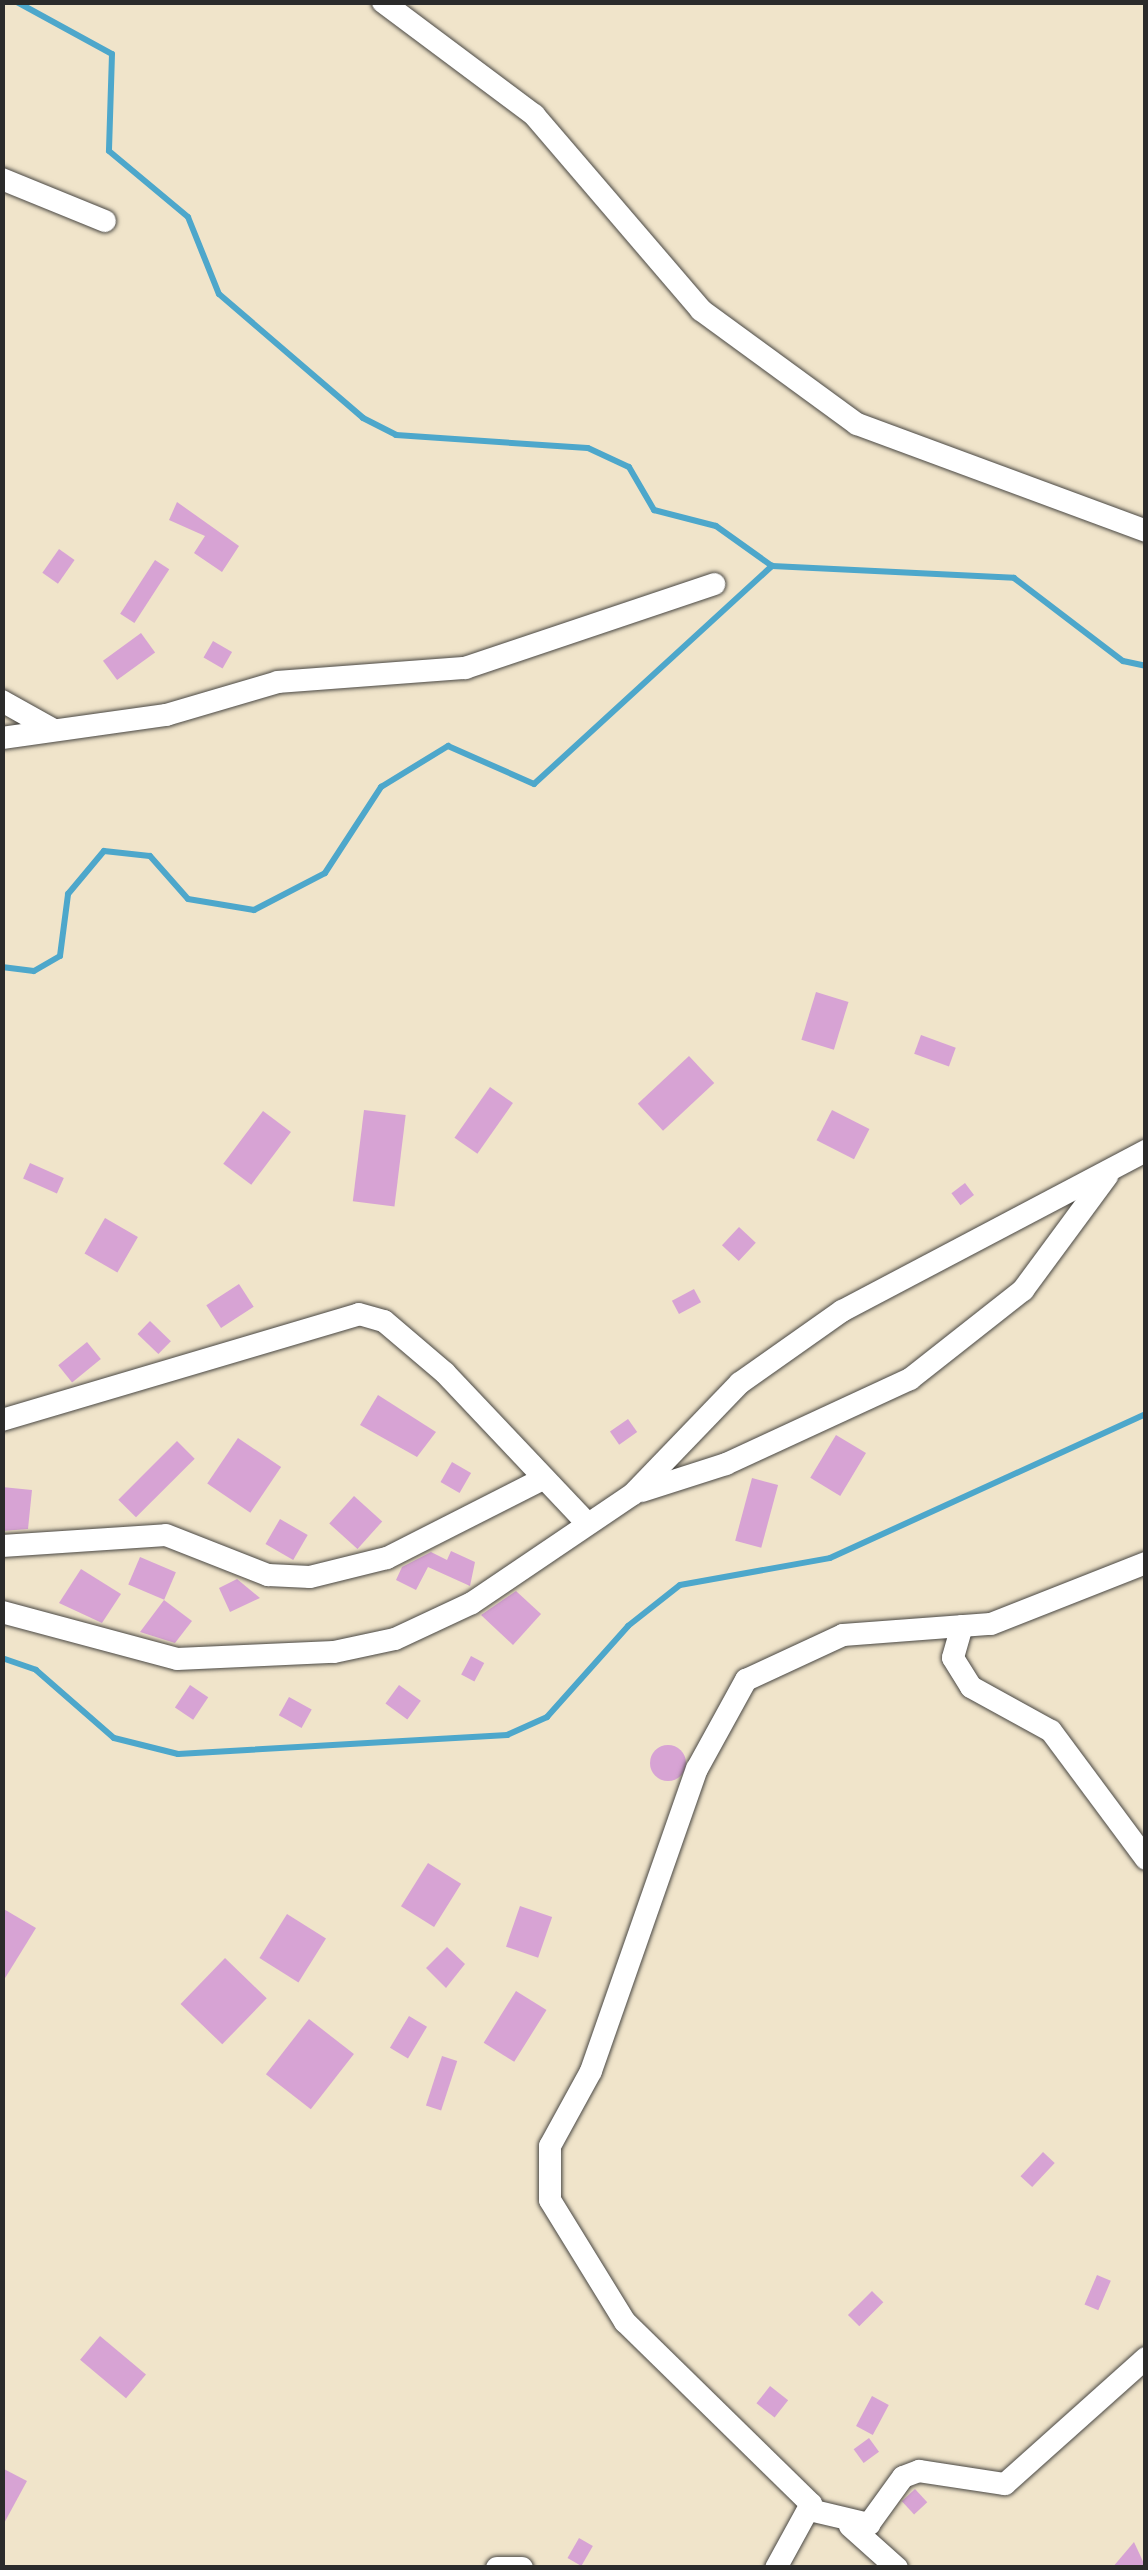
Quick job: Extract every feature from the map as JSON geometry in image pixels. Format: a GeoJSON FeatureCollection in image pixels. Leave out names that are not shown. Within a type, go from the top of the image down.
{"type":"FeatureCollection","features":[{"type":"Feature","properties":{"kind":"street"},"geometry":{"type":"LineString","coordinates":[[383,2],[534,115],[701,310],[857,424],[1146,531]]}},
{"type":"Feature","properties":{"kind":"street"},"geometry":{"type":"LineString","coordinates":[[2,178],[105,221]]}},
{"type":"Feature","properties":{"kind":"street"},"geometry":{"type":"LineString","coordinates":[[2,738],[166,716],[278,682],[465,668],[714,584]]}},
{"type":"Feature","properties":{"kind":"street"},"geometry":{"type":"LineString","coordinates":[[2,701],[52,729]]}},
{"type":"Feature","properties":{"kind":"street"},"geometry":{"type":"LineString","coordinates":[[2,1612],[177,1659],[334,1652],[395,1639],[472,1603],[633,1494],[740,1383],[842,1311],[1107,1176],[1146,1150]]}},
{"type":"Feature","properties":{"kind":"street"},"geometry":{"type":"LineString","coordinates":[[633,1494],[726,1464],[910,1378],[1023,1290],[1107,1176]]}},
{"type":"Feature","properties":{"kind":"street"},"geometry":{"type":"LineString","coordinates":[[2,1420],[359,1314],[384,1321],[444,1373],[587,1524]]}},
{"type":"Feature","properties":{"kind":"street"},"geometry":{"type":"LineString","coordinates":[[2,1546],[166,1535],[268,1575],[310,1577],[387,1558],[543,1479]]}},
{"type":"Feature","properties":{"kind":"street"},"geometry":{"type":"LineString","coordinates":[[897,2568],[850,2526],[814,2511],[625,2322],[550,2200],[546,2162],[590,2071],[727,1703],[746,1680],[806,1646],[1020,1615],[1146,1563]]}},
{"type":"Feature","properties":{"kind":"street"},"geometry":{"type":"LineString","coordinates":[[954,1666],[962,1626]]}},
{"type":"Feature","properties":{"kind":"street"},"geometry":{"type":"LineString","coordinates":[[906,1629],[954,1666],[984,1697],[1051,1731],[1146,1859]]}},
{"type":"Feature","properties":{"kind":"street"},"geometry":{"type":"LineString","coordinates":[[850,2526],[881,2514],[910,2473],[986,2487],[1021,2476],[1146,2358]]}},
{"type":"Feature","properties":{"kind":"street"},"geometry":{"type":"LineString","coordinates":[[776,2568],[814,2511]]}},
{"type":"Feature","properties":{"kind":"street"},"geometry":{"type":"LineString","coordinates":[[496,2568],[522,2568]]}},
{"type":"Feature","properties":{"kind":"building"},"geometry":{"type":"Polygon","coordinates":[[[177,502],[239,546],[222,572],[194,553],[205,536],[169,520],[177,502]]]}},
{"type":"Feature","properties":{"kind":"building"},"geometry":{"type":"Polygon","coordinates":[[[59,549],[75,560],[58,584],[42,573],[59,549]]]}},
{"type":"Feature","properties":{"kind":"building"},"geometry":{"type":"Polygon","coordinates":[[[155,560],[169,569],[134,623],[120,614],[155,560]]]}},
{"type":"Feature","properties":{"kind":"building"},"geometry":{"type":"Polygon","coordinates":[[[141,633],[155,652],[117,680],[103,661],[141,633]]]}},
{"type":"Feature","properties":{"kind":"building"},"geometry":{"type":"Polygon","coordinates":[[[213,641],[232,652],[223,668],[204,657],[213,641]]]}},
{"type":"Feature","properties":{"kind":"building"},"geometry":{"type":"Polygon","coordinates":[[[816,992],[849,1002],[834,1050],[801,1040],[816,992]]]}},
{"type":"Feature","properties":{"kind":"building"},"geometry":{"type":"Polygon","coordinates":[[[921,1035],[956,1048],[949,1066],[914,1054],[921,1035]]]}},
{"type":"Feature","properties":{"kind":"building"},"geometry":{"type":"Polygon","coordinates":[[[689,1056],[714,1083],[663,1131],[638,1104],[689,1056]]]}},
{"type":"Feature","properties":{"kind":"building"},"geometry":{"type":"Polygon","coordinates":[[[490,1087],[513,1103],[477,1154],[454,1138],[490,1087]]]}},
{"type":"Feature","properties":{"kind":"building"},"geometry":{"type":"Polygon","coordinates":[[[364,1110],[406,1115],[394,1206],[353,1201],[364,1110]]]}},
{"type":"Feature","properties":{"kind":"building"},"geometry":{"type":"Polygon","coordinates":[[[832,1110],[869,1129],[854,1159],[817,1140],[832,1110]]]}},
{"type":"Feature","properties":{"kind":"building"},"geometry":{"type":"Polygon","coordinates":[[[263,1111],[291,1132],[251,1185],[223,1164],[263,1111]]]}},
{"type":"Feature","properties":{"kind":"building"},"geometry":{"type":"Polygon","coordinates":[[[30,1163],[64,1178],[57,1194],[23,1179],[30,1163]]]}},
{"type":"Feature","properties":{"kind":"building"},"geometry":{"type":"Polygon","coordinates":[[[965,1183],[974,1195],[960,1205],[951,1193],[965,1183]]]}},
{"type":"Feature","properties":{"kind":"building"},"geometry":{"type":"Polygon","coordinates":[[[105,1218],[138,1237],[117,1273],[84,1254],[105,1218]]]}},
{"type":"Feature","properties":{"kind":"building"},"geometry":{"type":"Polygon","coordinates":[[[739,1227],[756,1243],[739,1261],[722,1245],[739,1227]]]}},
{"type":"Feature","properties":{"kind":"building"},"geometry":{"type":"Polygon","coordinates":[[[239,1284],[254,1307],[221,1328],[206,1305],[239,1284]]]}},
{"type":"Feature","properties":{"kind":"building"},"geometry":{"type":"Polygon","coordinates":[[[694,1289],[701,1302],[679,1314],[672,1301],[694,1289]]]}},
{"type":"Feature","properties":{"kind":"building"},"geometry":{"type":"Polygon","coordinates":[[[150,1321],[171,1341],[158,1354],[137,1334],[150,1321]]]}},
{"type":"Feature","properties":{"kind":"building"},"geometry":{"type":"Polygon","coordinates":[[[87,1342],[101,1359],[72,1382],[58,1365],[87,1342]]]}},
{"type":"Feature","properties":{"kind":"building"},"geometry":{"type":"Polygon","coordinates":[[[378,1395],[436,1432],[417,1457],[360,1425],[378,1395]]]}},
{"type":"Feature","properties":{"kind":"building"},"geometry":{"type":"Polygon","coordinates":[[[628,1419],[637,1432],[619,1445],[610,1432],[628,1419]]]}},
{"type":"Feature","properties":{"kind":"building"},"geometry":{"type":"Polygon","coordinates":[[[836,1435],[866,1453],[840,1496],[810,1478],[836,1435]]]}},
{"type":"Feature","properties":{"kind":"building"},"geometry":{"type":"Polygon","coordinates":[[[238,1438],[281,1467],[250,1513],[207,1484],[238,1438]]]}},
{"type":"Feature","properties":{"kind":"building"},"geometry":{"type":"Polygon","coordinates":[[[177,1441],[195,1459],[136,1517],[118,1500],[177,1441]]]}},
{"type":"Feature","properties":{"kind":"building"},"geometry":{"type":"Polygon","coordinates":[[[452,1462],[471,1473],[460,1493],[441,1482],[452,1462]]]}},
{"type":"Feature","properties":{"kind":"building"},"geometry":{"type":"Polygon","coordinates":[[[752,1478],[778,1485],[761,1548],[735,1541],[752,1478]]]}},
{"type":"Feature","properties":{"kind":"building"},"geometry":{"type":"Polygon","coordinates":[[[2,1487],[32,1490],[28,1529],[2,1531],[2,1487]]]}},
{"type":"Feature","properties":{"kind":"building"},"geometry":{"type":"Polygon","coordinates":[[[354,1496],[382,1521],[357,1549],[329,1523],[354,1496]]]}},
{"type":"Feature","properties":{"kind":"building"},"geometry":{"type":"Polygon","coordinates":[[[280,1519],[308,1535],[293,1560],[266,1544],[280,1519]]]}},
{"type":"Feature","properties":{"kind":"building"},"geometry":{"type":"Polygon","coordinates":[[[451,1551],[475,1562],[470,1586],[428,1567],[416,1590],[396,1580],[402,1567],[431,1552],[447,1560],[451,1551]]]}},
{"type":"Feature","properties":{"kind":"building"},"geometry":{"type":"Polygon","coordinates":[[[140,1557],[176,1572],[164,1600],[128,1585],[140,1557]]]}},
{"type":"Feature","properties":{"kind":"building"},"geometry":{"type":"Polygon","coordinates":[[[81,1569],[121,1594],[102,1623],[59,1603],[81,1569]]]}},
{"type":"Feature","properties":{"kind":"building"},"geometry":{"type":"Polygon","coordinates":[[[237,1579],[260,1598],[230,1612],[219,1588],[237,1579]]]}},
{"type":"Feature","properties":{"kind":"building"},"geometry":{"type":"Polygon","coordinates":[[[516,1591],[541,1614],[513,1645],[481,1615],[516,1591]]]}},
{"type":"Feature","properties":{"kind":"building"},"geometry":{"type":"Polygon","coordinates":[[[164,1600],[192,1621],[175,1643],[140,1632],[164,1600]]]}},
{"type":"Feature","properties":{"kind":"building"},"geometry":{"type":"Polygon","coordinates":[[[471,1656],[484,1663],[474,1682],[461,1675],[471,1656]]]}},
{"type":"Feature","properties":{"kind":"building"},"geometry":{"type":"Polygon","coordinates":[[[190,1685],[208,1697],[193,1720],[175,1707],[190,1685]]]}},
{"type":"Feature","properties":{"kind":"building"},"geometry":{"type":"Polygon","coordinates":[[[399,1685],[421,1701],[407,1719],[385,1704],[399,1685]]]}},
{"type":"Feature","properties":{"kind":"building"},"geometry":{"type":"Polygon","coordinates":[[[289,1697],[312,1710],[302,1728],[279,1715],[289,1697]]]}},
{"type":"Feature","properties":{"kind":"building"},"geometry":{"type":"Polygon","coordinates":[[[668,1745],[681,1750],[686,1763],[681,1776],[668,1781],[655,1776],[650,1763],[655,1750],[668,1745]]]}},
{"type":"Feature","properties":{"kind":"building"},"geometry":{"type":"Polygon","coordinates":[[[428,1863],[461,1884],[434,1927],[401,1906],[428,1863]]]}},
{"type":"Feature","properties":{"kind":"building"},"geometry":{"type":"Polygon","coordinates":[[[520,1906],[552,1917],[538,1958],[506,1947],[520,1906]]]}},
{"type":"Feature","properties":{"kind":"building"},"geometry":{"type":"Polygon","coordinates":[[[2,1908],[36,1928],[2,1983],[2,1908]]]}},
{"type":"Feature","properties":{"kind":"building"},"geometry":{"type":"Polygon","coordinates":[[[287,1914],[326,1938],[298,1982],[259,1958],[287,1914]]]}},
{"type":"Feature","properties":{"kind":"building"},"geometry":{"type":"Polygon","coordinates":[[[447,1947],[465,1964],[446,1988],[426,1968],[447,1947]]]}},
{"type":"Feature","properties":{"kind":"building"},"geometry":{"type":"Polygon","coordinates":[[[225,1958],[267,1998],[222,2044],[181,2004],[225,1958]]]}},
{"type":"Feature","properties":{"kind":"building"},"geometry":{"type":"Polygon","coordinates":[[[516,1991],[547,2010],[514,2062],[484,2043],[516,1991]]]}},
{"type":"Feature","properties":{"kind":"building"},"geometry":{"type":"Polygon","coordinates":[[[409,2016],[427,2027],[408,2059],[390,2048],[409,2016]]]}},
{"type":"Feature","properties":{"kind":"building"},"geometry":{"type":"Polygon","coordinates":[[[309,2019],[354,2054],[311,2109],[266,2074],[309,2019]]]}},
{"type":"Feature","properties":{"kind":"building"},"geometry":{"type":"Polygon","coordinates":[[[442,2056],[457,2061],[441,2110],[426,2105],[442,2056]]]}},
{"type":"Feature","properties":{"kind":"building"},"geometry":{"type":"Polygon","coordinates":[[[1043,2152],[1055,2163],[1032,2187],[1020,2176],[1043,2152]]]}},
{"type":"Feature","properties":{"kind":"building"},"geometry":{"type":"Polygon","coordinates":[[[1097,2275],[1111,2281],[1098,2310],[1084,2304],[1097,2275]]]}},
{"type":"Feature","properties":{"kind":"building"},"geometry":{"type":"Polygon","coordinates":[[[872,2291],[883,2302],[859,2326],[848,2315],[872,2291]]]}},
{"type":"Feature","properties":{"kind":"building"},"geometry":{"type":"Polygon","coordinates":[[[100,2336],[146,2375],[126,2398],[80,2360],[100,2336]]]}},
{"type":"Feature","properties":{"kind":"building"},"geometry":{"type":"Polygon","coordinates":[[[770,2386],[788,2400],[775,2417],[756,2403],[770,2386]]]}},
{"type":"Feature","properties":{"kind":"building"},"geometry":{"type":"Polygon","coordinates":[[[872,2396],[889,2405],[873,2435],[856,2426],[872,2396]]]}},
{"type":"Feature","properties":{"kind":"building"},"geometry":{"type":"Polygon","coordinates":[[[869,2438],[879,2452],[864,2463],[854,2449],[869,2438]]]}},
{"type":"Feature","properties":{"kind":"building"},"geometry":{"type":"Polygon","coordinates":[[[2,2468],[27,2481],[2,2527],[2,2468]]]}},
{"type":"Feature","properties":{"kind":"building"},"geometry":{"type":"Polygon","coordinates":[[[915,2489],[927,2502],[914,2514],[902,2501],[915,2489]]]}},
{"type":"Feature","properties":{"kind":"building"},"geometry":{"type":"Polygon","coordinates":[[[579,2538],[593,2546],[581,2566],[568,2558],[579,2538]]]}},
{"type":"Feature","properties":{"kind":"building"},"geometry":{"type":"Polygon","coordinates":[[[1134,2542],[1146,2568],[1112,2568],[1134,2542]]]}},
{"type":"Feature","properties":{"kind":"waterway"},"geometry":{"type":"LineString","coordinates":[[17,2],[112,54],[109,151],[188,217],[219,294],[363,418],[396,435],[588,448],[629,467],[654,510],[716,526],[772,566]]}},
{"type":"Feature","properties":{"kind":"waterway"},"geometry":{"type":"LineString","coordinates":[[2,967],[34,971],[60,956],[68,894],[104,851],[150,856],[188,899],[254,910],[325,873],[381,787],[448,746],[534,784],[772,566],[1014,578],[1123,661],[1146,666]]}},
{"type":"Feature","properties":{"kind":"waterway"},"geometry":{"type":"LineString","coordinates":[[2,1658],[36,1670],[114,1738],[178,1754],[507,1735],[547,1717],[628,1626],[680,1585],[830,1558],[1146,1414]]}}]}
